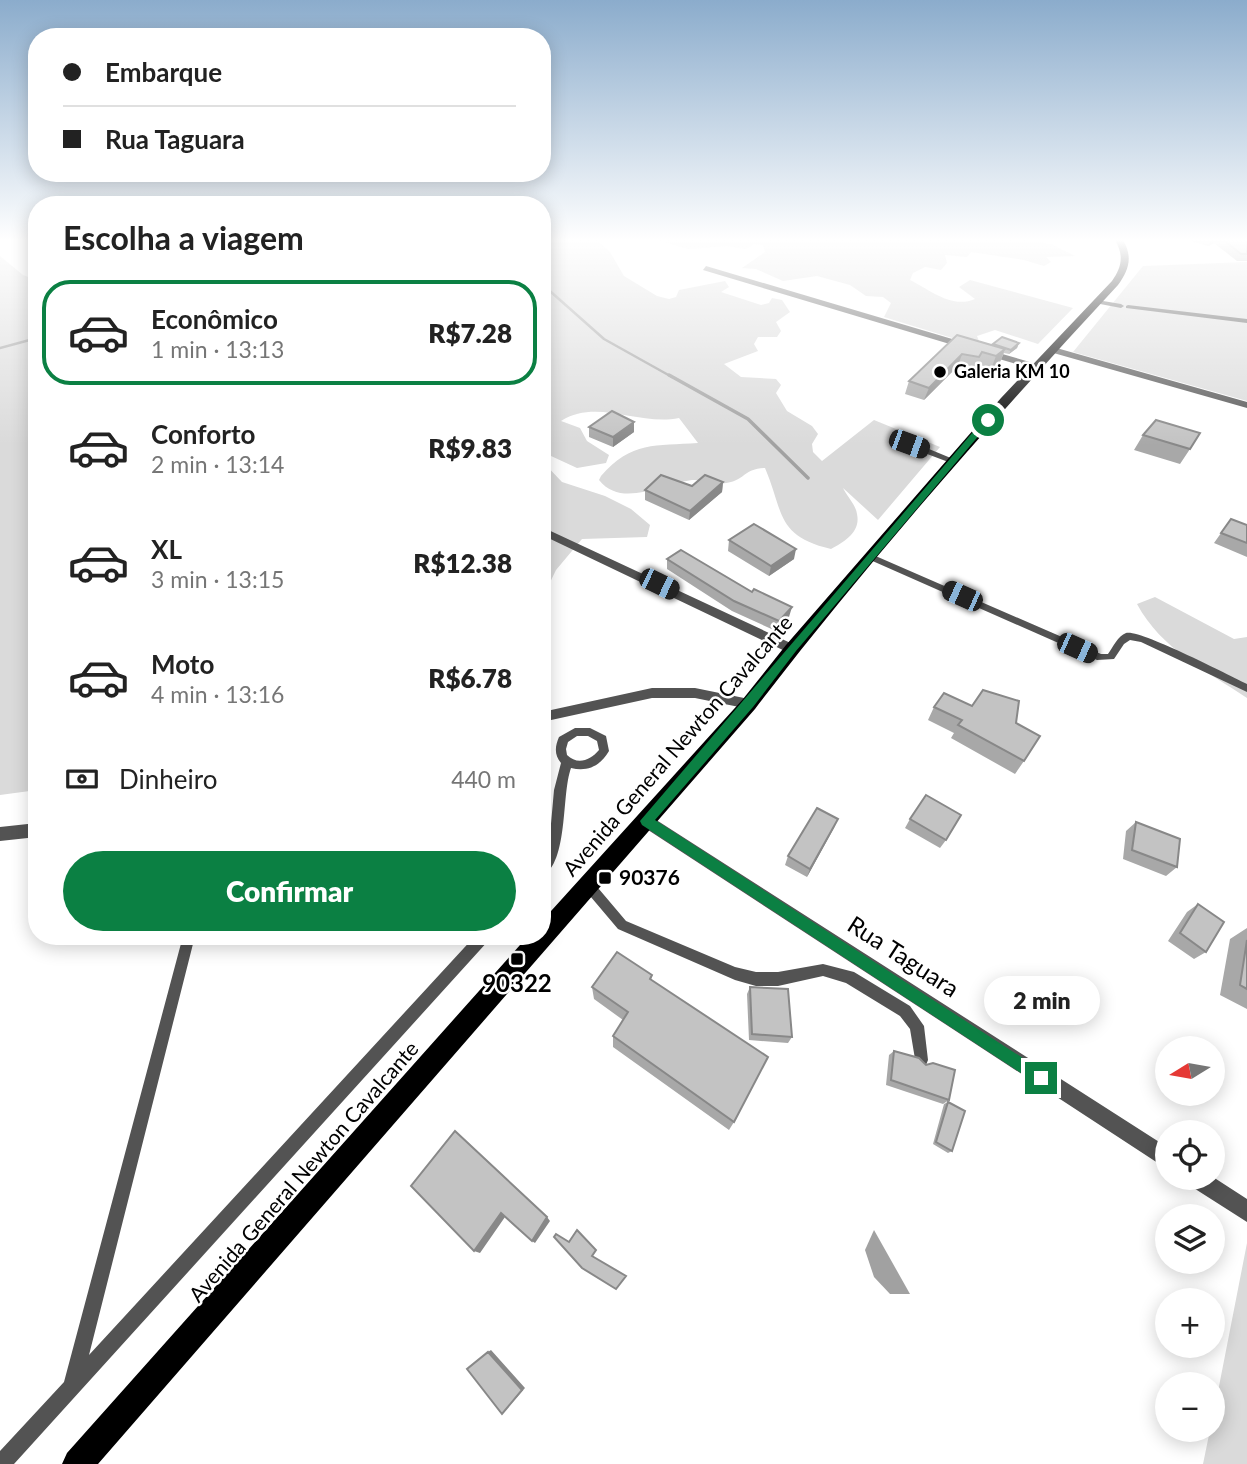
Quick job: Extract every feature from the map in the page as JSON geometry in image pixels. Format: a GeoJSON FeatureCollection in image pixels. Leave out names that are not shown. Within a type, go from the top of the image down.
{"type":"FeatureCollection","features":[{"type":"Feature","properties":{"kind":"main road","name":"Avenida General Newton Cavalcante"},"geometry":{"type":"LineString","coordinates":[[551,928],[749,704],[792,649],[954,461],[1091,308]]}},
{"type":"Feature","properties":{"kind":"main road","name":"Avenida General Newton Cavalcante"},"geometry":{"type":"LineString","coordinates":[[78,1464],[536,945]]}},
{"type":"Feature","properties":{"kind":"street"},"geometry":{"type":"LineString","coordinates":[[841,308],[1037,367]]}},
{"type":"Feature","properties":{"kind":"street"},"geometry":{"type":"LineString","coordinates":[[1053,351],[1247,405]]}},
{"type":"Feature","properties":{"kind":"street"},"geometry":{"type":"LineString","coordinates":[[551,534],[792,649]]}},
{"type":"Feature","properties":{"kind":"street"},"geometry":{"type":"LineString","coordinates":[[551,715],[652,693],[695,693],[749,704]]}},
{"type":"Feature","properties":{"kind":"street","name":"Rua Taguara"},"geometry":{"type":"LineString","coordinates":[[647,821],[1155,1152]]}},
{"type":"Feature","properties":{"kind":"street"},"geometry":{"type":"LineString","coordinates":[[0,834],[28,831]]}},
{"type":"Feature","properties":{"kind":"street"},"geometry":{"type":"LineString","coordinates":[[1215,1190],[1247,1210]]}},
{"type":"Feature","properties":{"kind":"lane"},"geometry":{"type":"LineString","coordinates":[[1144,308],[1247,321]]}},
{"type":"Feature","properties":{"kind":"lane"},"geometry":{"type":"LineString","coordinates":[[909,444],[954,461]]}},
{"type":"Feature","properties":{"kind":"lane"},"geometry":{"type":"LineString","coordinates":[[871,557],[1100,658],[1111,657],[1128,636],[1143,639],[1247,688]]}},
{"type":"Feature","properties":{"kind":"lane"},"geometry":{"type":"LineString","coordinates":[[551,857],[556,848],[560,827],[559,792],[567,762]]}},
{"type":"Feature","properties":{"kind":"lane"},"geometry":{"type":"LineString","coordinates":[[589,886],[622,925],[735,973],[756,979],[778,979],[823,970],[849,977],[905,1011],[917,1026],[921,1060]]}},
{"type":"Feature","properties":{"kind":"lane"},"geometry":{"type":"LineString","coordinates":[[71,1388],[187,945]]}},
{"type":"Feature","properties":{"kind":"lane"},"geometry":{"type":"LineString","coordinates":[[1,1464],[476,945]]}},
{"type":"Feature","properties":{"kind":"shaded area"},"geometry":{"type":"Polygon","coordinates":[[[0,308],[28,308],[28,791],[0,795],[0,308]]]}},
{"type":"Feature","properties":{"kind":"shaded area"},"geometry":{"type":"Polygon","coordinates":[[[551,308],[788,308],[790,312],[776,322],[781,331],[777,337],[758,337],[754,344],[758,351],[724,364],[741,377],[776,379],[781,385],[776,393],[787,411],[812,426],[818,434],[812,444],[813,452],[822,461],[874,420],[940,447],[878,520],[843,488],[853,504],[858,520],[854,531],[846,540],[831,549],[813,544],[791,530],[784,520],[765,468],[753,470],[726,483],[692,480],[631,494],[619,493],[599,480],[612,465],[634,451],[645,447],[698,443],[679,418],[648,419],[589,412],[561,421],[580,428],[587,441],[609,455],[606,463],[577,468],[551,456],[551,308]]]}},
{"type":"Feature","properties":{"kind":"shaded area"},"geometry":{"type":"Polygon","coordinates":[[[888,308],[1073,308],[1038,344],[995,330],[977,336],[979,341],[965,342],[884,317],[888,308]]]}},
{"type":"Feature","properties":{"kind":"shaded area"},"geometry":{"type":"Polygon","coordinates":[[[1109,308],[1247,308],[1247,401],[1073,352],[1109,308]]]}},
{"type":"Feature","properties":{"kind":"shaded area"},"geometry":{"type":"Polygon","coordinates":[[[551,470],[562,482],[605,496],[631,509],[650,525],[647,537],[582,539],[556,570],[551,580],[551,470]]]}},
{"type":"Feature","properties":{"kind":"shaded area"},"geometry":{"type":"Polygon","coordinates":[[[1155,597],[1234,639],[1247,637],[1247,698],[1186,658],[1159,634],[1137,604],[1155,597]]]}},
{"type":"Feature","properties":{"kind":"shaded area"},"geometry":{"type":"Polygon","coordinates":[[[874,1230],[910,1294],[890,1294],[874,1277],[865,1250],[874,1230]]]}},
{"type":"Feature","properties":{"kind":"shaded area"},"geometry":{"type":"Polygon","coordinates":[[[1247,1243],[1247,1464],[1203,1464],[1208,1442],[1225,1442],[1225,1372],[1222,1372],[1247,1243]]]}},
{"type":"Feature","properties":{"kind":"building"},"geometry":{"type":"Polygon","coordinates":[[[957,335],[1005,349],[996,356],[982,352],[979,357],[962,354],[929,388],[909,381],[957,335]]]}},
{"type":"Feature","properties":{"kind":"building"},"geometry":{"type":"Polygon","coordinates":[[[1002,337],[1019,343],[1011,350],[993,344],[1002,337]]]}},
{"type":"Feature","properties":{"kind":"building"},"geometry":{"type":"Polygon","coordinates":[[[612,411],[634,422],[613,437],[589,427],[612,411]]]}},
{"type":"Feature","properties":{"kind":"building"},"geometry":{"type":"Polygon","coordinates":[[[1156,420],[1200,433],[1190,449],[1143,435],[1156,420]]]}},
{"type":"Feature","properties":{"kind":"building"},"geometry":{"type":"Polygon","coordinates":[[[661,475],[692,486],[705,475],[723,482],[690,511],[645,490],[661,475]]]}},
{"type":"Feature","properties":{"kind":"building"},"geometry":{"type":"Polygon","coordinates":[[[1231,519],[1247,525],[1247,543],[1221,533],[1231,519]]]}},
{"type":"Feature","properties":{"kind":"building"},"geometry":{"type":"Polygon","coordinates":[[[754,524],[796,549],[771,566],[729,540],[754,524]]]}},
{"type":"Feature","properties":{"kind":"building"},"geometry":{"type":"Polygon","coordinates":[[[681,550],[752,592],[754,589],[792,607],[779,621],[734,601],[667,559],[681,550]]]}},
{"type":"Feature","properties":{"kind":"building"},"geometry":{"type":"Polygon","coordinates":[[[983,690],[1019,701],[1016,723],[1040,736],[1024,761],[958,725],[962,720],[934,707],[944,693],[972,706],[983,690]]]}},
{"type":"Feature","properties":{"kind":"building"},"geometry":{"type":"Polygon","coordinates":[[[926,795],[961,815],[946,840],[910,819],[926,795]]]}},
{"type":"Feature","properties":{"kind":"building"},"geometry":{"type":"Polygon","coordinates":[[[817,808],[838,819],[810,869],[788,856],[817,808]]]}},
{"type":"Feature","properties":{"kind":"building"},"geometry":{"type":"Polygon","coordinates":[[[1136,822],[1180,839],[1177,867],[1132,850],[1136,822]]]}},
{"type":"Feature","properties":{"kind":"building"},"geometry":{"type":"Polygon","coordinates":[[[1198,904],[1224,922],[1206,952],[1180,933],[1198,904]]]}},
{"type":"Feature","properties":{"kind":"building"},"geometry":{"type":"Polygon","coordinates":[[[1247,940],[1247,989],[1240,985],[1247,940]]]}},
{"type":"Feature","properties":{"kind":"building"},"geometry":{"type":"Polygon","coordinates":[[[617,952],[652,975],[650,979],[768,1057],[734,1122],[613,1036],[628,1012],[592,987],[617,952]]]}},
{"type":"Feature","properties":{"kind":"building"},"geometry":{"type":"Polygon","coordinates":[[[750,987],[788,989],[792,1037],[752,1034],[750,987]]]}},
{"type":"Feature","properties":{"kind":"building"},"geometry":{"type":"Polygon","coordinates":[[[894,1051],[919,1058],[926,1065],[933,1063],[955,1070],[949,1100],[891,1080],[894,1051]]]}},
{"type":"Feature","properties":{"kind":"building"},"geometry":{"type":"Polygon","coordinates":[[[948,1102],[965,1111],[952,1151],[936,1142],[948,1102]]]}},
{"type":"Feature","properties":{"kind":"building"},"geometry":{"type":"Polygon","coordinates":[[[455,1131],[547,1217],[532,1241],[501,1213],[474,1251],[411,1186],[455,1131]]]}},
{"type":"Feature","properties":{"kind":"building"},"geometry":{"type":"Polygon","coordinates":[[[577,1230],[596,1250],[592,1256],[626,1276],[616,1289],[582,1268],[554,1237],[556,1234],[569,1242],[577,1230]]]}},
{"type":"Feature","properties":{"kind":"building"},"geometry":{"type":"Polygon","coordinates":[[[488,1352],[522,1390],[502,1414],[467,1369],[488,1352]]]}},
{"type":"Feature","properties":{"kind":"waterway"},"geometry":{"type":"LineString","coordinates":[[569,308],[604,339],[672,377]]}},
{"type":"Feature","properties":{"kind":"waterway"},"geometry":{"type":"LineString","coordinates":[[0,348],[28,340]]}},
{"type":"Feature","properties":{"kind":"waterway"},"geometry":{"type":"LineString","coordinates":[[669,375],[748,419],[808,478]]}},
{"type":"Feature","properties":{"kind":"place","name":"Galeria KM 10"},"geometry":{"type":"Point","coordinates":[940,372]}},
{"type":"Feature","properties":{"kind":"place","name":"90376"},"geometry":{"type":"Point","coordinates":[605,878]}},
{"type":"Feature","properties":{"kind":"place","name":"90322"},"geometry":{"type":"Point","coordinates":[517,959]}},
{"type":"Feature","properties":{"kind":"route"},"geometry":{"type":"LineString","coordinates":[[988,420],[647,821],[1041,1078]]}}]}
